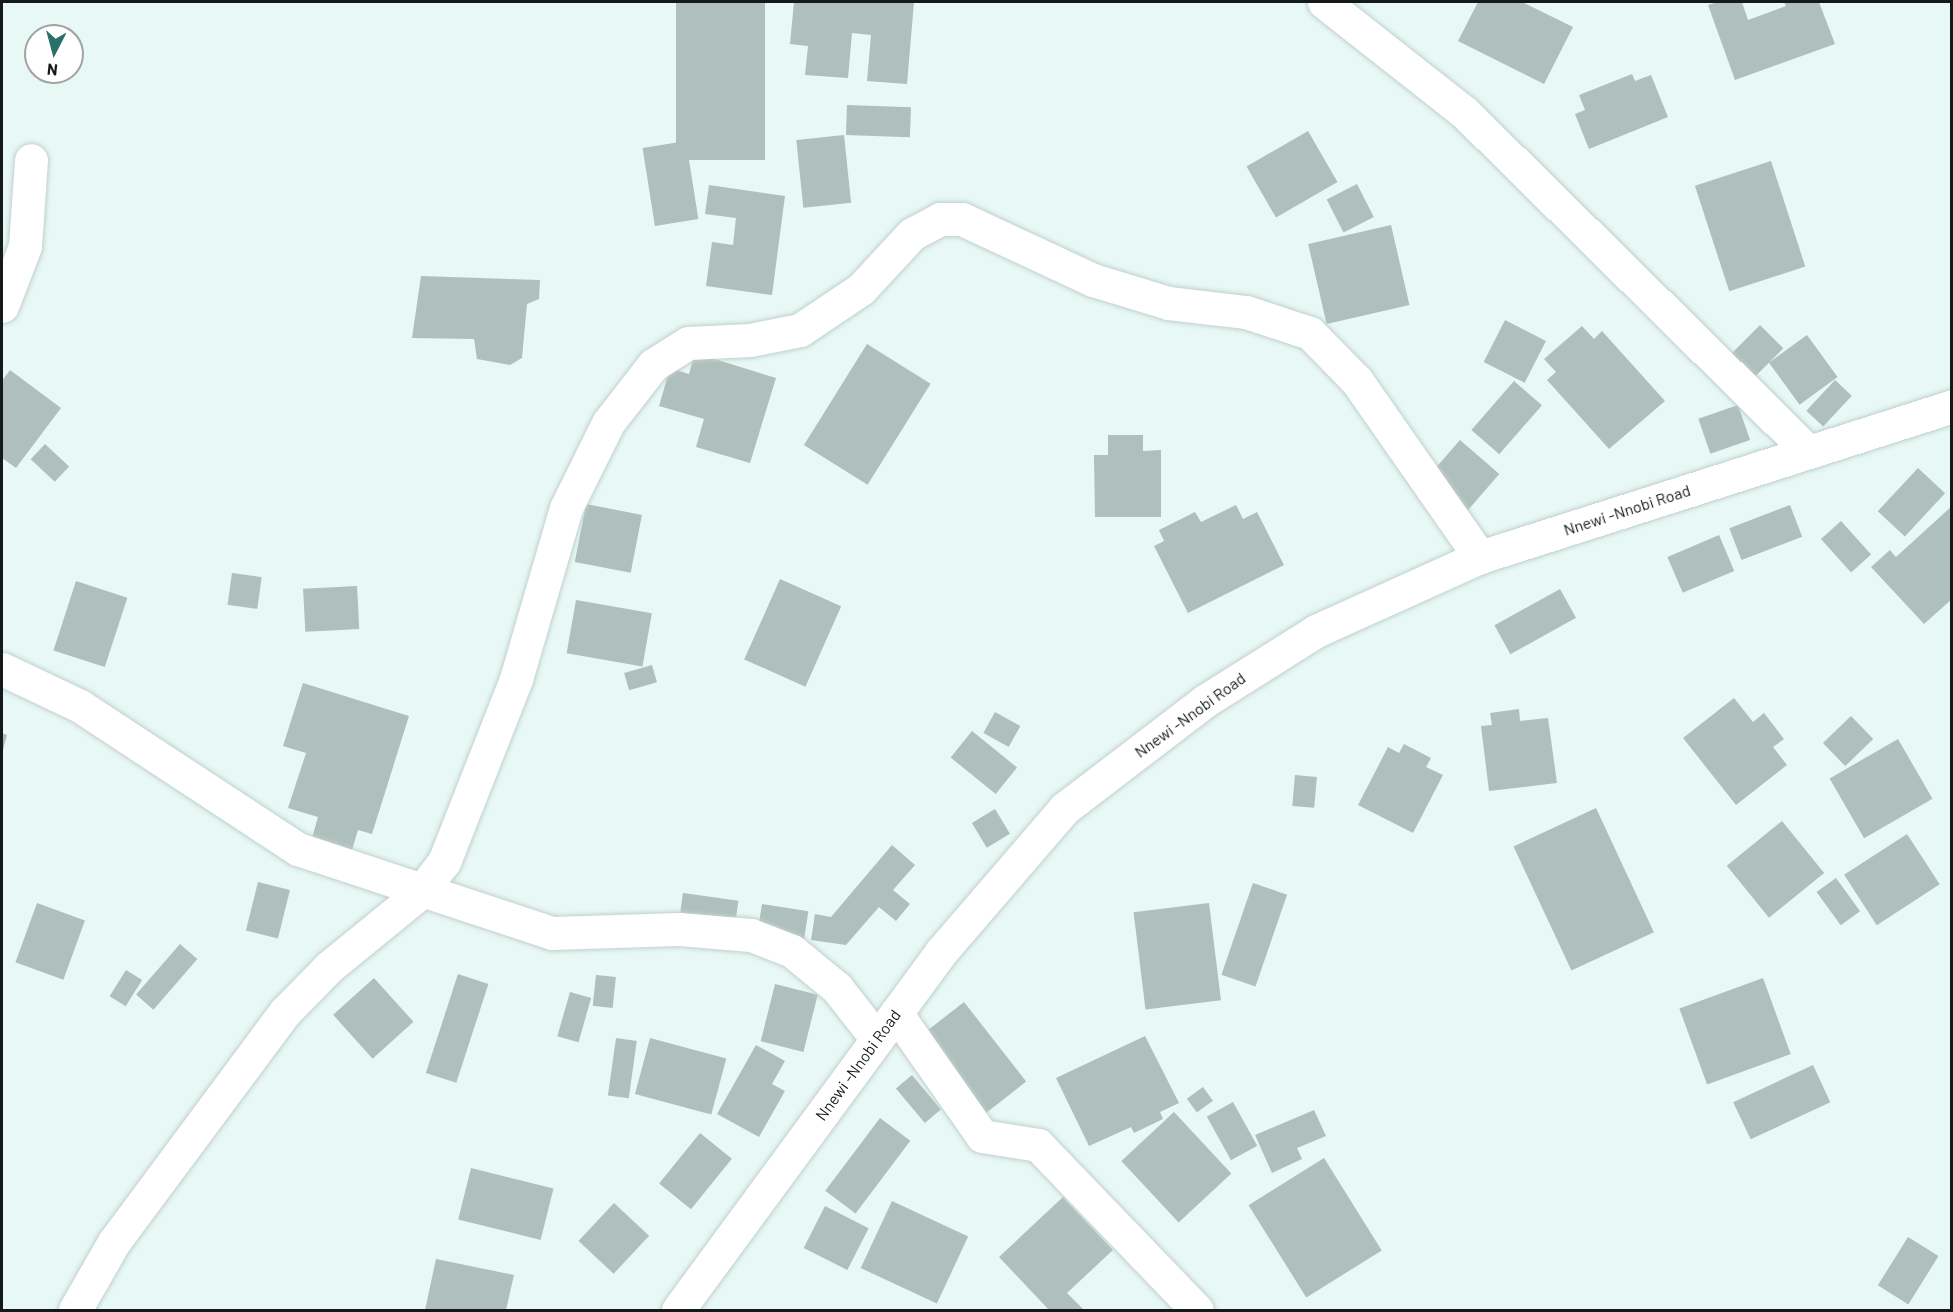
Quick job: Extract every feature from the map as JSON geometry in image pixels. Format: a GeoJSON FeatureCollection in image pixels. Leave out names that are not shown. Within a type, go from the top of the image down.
{"type":"FeatureCollection","features":[{"type":"Feature","properties":{"kind":"street"},"geometry":{"type":"LineString","coordinates":[[1324,2],[1464,112],[1809,452]]}},
{"type":"Feature","properties":{"kind":"street"},"geometry":{"type":"LineString","coordinates":[[2,306],[25,246],[30,160]]}},
{"type":"Feature","properties":{"kind":"street"},"geometry":{"type":"LineString","coordinates":[[75,1311],[114,1242],[285,1012],[329,967],[421,892],[444,862],[461,826],[516,680],[566,508],[608,423],[653,365],[688,343],[750,340],[800,330],[861,289],[912,234],[940,219],[962,219],[1093,280],[1168,303],[1246,312],[1310,333],[1357,381],[1480,557]]}},
{"type":"Feature","properties":{"kind":"street","name":"Nnewi -Nnobi Road"},"geometry":{"type":"LineString","coordinates":[[678,1311],[941,952],[1065,808],[1204,701],[1316,631],[1480,557],[1952,406]]}},
{"type":"Feature","properties":{"kind":"street"},"geometry":{"type":"LineString","coordinates":[[2,669],[80,706],[298,849],[421,892],[472,904],[552,933],[679,929],[751,935],[792,951],[837,988],[877,1039]]}},
{"type":"Feature","properties":{"kind":"street"},"geometry":{"type":"LineString","coordinates":[[896,1013],[982,1136],[1038,1145],[1197,1311]]}},
{"type":"Feature","properties":{"kind":"building"},"geometry":{"type":"Polygon","coordinates":[[[676,2],[765,2],[765,160],[676,160],[676,2]]]}},
{"type":"Feature","properties":{"kind":"building"},"geometry":{"type":"Polygon","coordinates":[[[794,2],[914,2],[907,84],[867,81],[871,35],[852,33],[848,78],[805,75],[808,46],[790,44],[794,2]]]}},
{"type":"Feature","properties":{"kind":"building"},"geometry":{"type":"Polygon","coordinates":[[[1478,2],[1522,2],[1573,27],[1544,84],[1458,41],[1478,2]]]}},
{"type":"Feature","properties":{"kind":"building"},"geometry":{"type":"Polygon","coordinates":[[[1718,2],[1742,2],[1748,20],[1786,6],[1784,2],[1819,2],[1835,44],[1735,80],[1708,5],[1718,2]]]}},
{"type":"Feature","properties":{"kind":"building"},"geometry":{"type":"Polygon","coordinates":[[[1632,74],[1635,81],[1651,75],[1668,117],[1589,149],[1575,114],[1585,110],[1579,95],[1632,74]]]}},
{"type":"Feature","properties":{"kind":"building"},"geometry":{"type":"Polygon","coordinates":[[[847,105],[911,107],[910,137],[846,135],[847,105]]]}},
{"type":"Feature","properties":{"kind":"building"},"geometry":{"type":"Polygon","coordinates":[[[1308,131],[1338,182],[1276,218],[1247,166],[1308,131]]]}},
{"type":"Feature","properties":{"kind":"building"},"geometry":{"type":"Polygon","coordinates":[[[844,135],[851,203],[803,208],[796,140],[844,135]]]}},
{"type":"Feature","properties":{"kind":"building"},"geometry":{"type":"Polygon","coordinates":[[[686,141],[698,219],[655,226],[643,148],[686,141]]]}},
{"type":"Feature","properties":{"kind":"building"},"geometry":{"type":"Polygon","coordinates":[[[1771,161],[1805,267],[1729,291],[1695,186],[1771,161]]]}},
{"type":"Feature","properties":{"kind":"building"},"geometry":{"type":"Polygon","coordinates":[[[1357,184],[1374,217],[1344,232],[1327,199],[1357,184]]]}},
{"type":"Feature","properties":{"kind":"building"},"geometry":{"type":"Polygon","coordinates":[[[709,185],[785,196],[772,295],[706,286],[712,242],[733,245],[736,218],[705,214],[709,185]]]}},
{"type":"Feature","properties":{"kind":"building"},"geometry":{"type":"Polygon","coordinates":[[[1391,225],[1409,305],[1327,324],[1308,244],[1391,225]]]}},
{"type":"Feature","properties":{"kind":"building"},"geometry":{"type":"Polygon","coordinates":[[[421,276],[540,280],[539,299],[527,304],[522,358],[510,365],[477,359],[474,339],[412,338],[421,276]]]}},
{"type":"Feature","properties":{"kind":"building"},"geometry":{"type":"Polygon","coordinates":[[[1505,320],[1546,341],[1525,383],[1484,362],[1505,320]]]}},
{"type":"Feature","properties":{"kind":"building"},"geometry":{"type":"Polygon","coordinates":[[[1760,325],[1783,348],[1751,381],[1727,358],[1760,325]]]}},
{"type":"Feature","properties":{"kind":"building"},"geometry":{"type":"Polygon","coordinates":[[[1582,326],[1594,339],[1602,331],[1665,401],[1609,449],[1547,380],[1556,372],[1544,359],[1582,326]]]}},
{"type":"Feature","properties":{"kind":"building"},"geometry":{"type":"Polygon","coordinates":[[[1807,335],[1838,377],[1800,405],[1769,363],[1807,335]]]}},
{"type":"Feature","properties":{"kind":"building"},"geometry":{"type":"Polygon","coordinates":[[[867,344],[931,384],[868,485],[804,445],[867,344]]]}},
{"type":"Feature","properties":{"kind":"building"},"geometry":{"type":"Polygon","coordinates":[[[695,353],[776,378],[750,463],[696,447],[704,419],[659,406],[670,368],[689,374],[695,353]]]}},
{"type":"Feature","properties":{"kind":"building"},"geometry":{"type":"Polygon","coordinates":[[[10,370],[61,408],[16,468],[2,458],[2,381],[10,370]]]}},
{"type":"Feature","properties":{"kind":"building"},"geometry":{"type":"Polygon","coordinates":[[[1835,380],[1852,396],[1823,426],[1806,411],[1835,380]]]}},
{"type":"Feature","properties":{"kind":"building"},"geometry":{"type":"Polygon","coordinates":[[[1514,381],[1542,405],[1499,454],[1471,430],[1514,381]]]}},
{"type":"Feature","properties":{"kind":"building"},"geometry":{"type":"Polygon","coordinates":[[[1738,405],[1750,440],[1710,454],[1698,419],[1738,405]]]}},
{"type":"Feature","properties":{"kind":"building"},"geometry":{"type":"Polygon","coordinates":[[[1108,435],[1143,435],[1143,451],[1161,450],[1161,517],[1095,517],[1094,455],[1108,455],[1108,435]]]}},
{"type":"Feature","properties":{"kind":"building"},"geometry":{"type":"Polygon","coordinates":[[[1460,440],[1499,474],[1466,512],[1427,478],[1460,440]]]}},
{"type":"Feature","properties":{"kind":"building"},"geometry":{"type":"Polygon","coordinates":[[[45,444],[69,467],[55,482],[31,459],[45,444]]]}},
{"type":"Feature","properties":{"kind":"building"},"geometry":{"type":"Polygon","coordinates":[[[1918,468],[1945,493],[1905,536],[1878,511],[1918,468]]]}},
{"type":"Feature","properties":{"kind":"building"},"geometry":{"type":"Polygon","coordinates":[[[586,504],[642,515],[631,573],[575,562],[586,504]]]}},
{"type":"Feature","properties":{"kind":"building"},"geometry":{"type":"Polygon","coordinates":[[[1236,505],[1243,519],[1257,512],[1284,565],[1188,613],[1154,546],[1164,541],[1159,530],[1195,512],[1201,522],[1236,505]]]}},
{"type":"Feature","properties":{"kind":"building"},"geometry":{"type":"Polygon","coordinates":[[[1790,505],[1802,537],[1742,560],[1729,528],[1790,505]]]}},
{"type":"Feature","properties":{"kind":"building"},"geometry":{"type":"Polygon","coordinates":[[[1952,506],[1952,599],[1924,624],[1871,567],[1890,550],[1896,557],[1952,506]]]}},
{"type":"Feature","properties":{"kind":"building"},"geometry":{"type":"Polygon","coordinates":[[[1841,521],[1871,554],[1851,573],[1821,539],[1841,521]]]}},
{"type":"Feature","properties":{"kind":"building"},"geometry":{"type":"Polygon","coordinates":[[[1719,535],[1734,571],[1683,593],[1667,557],[1719,535]]]}},
{"type":"Feature","properties":{"kind":"building"},"geometry":{"type":"Polygon","coordinates":[[[232,573],[262,577],[257,609],[228,605],[232,573]]]}},
{"type":"Feature","properties":{"kind":"building"},"geometry":{"type":"Polygon","coordinates":[[[780,579],[841,606],[805,687],[744,659],[780,579]]]}},
{"type":"Feature","properties":{"kind":"building"},"geometry":{"type":"Polygon","coordinates":[[[76,581],[127,598],[105,667],[53,650],[76,581]]]}},
{"type":"Feature","properties":{"kind":"building"},"geometry":{"type":"Polygon","coordinates":[[[357,586],[359,629],[305,632],[303,589],[357,586]]]}},
{"type":"Feature","properties":{"kind":"building"},"geometry":{"type":"Polygon","coordinates":[[[1560,589],[1576,618],[1510,654],[1494,625],[1560,589]]]}},
{"type":"Feature","properties":{"kind":"building"},"geometry":{"type":"Polygon","coordinates":[[[576,600],[652,613],[642,667],[567,653],[576,600]]]}},
{"type":"Feature","properties":{"kind":"building"},"geometry":{"type":"Polygon","coordinates":[[[652,665],[657,682],[629,690],[624,673],[652,665]]]}},
{"type":"Feature","properties":{"kind":"building"},"geometry":{"type":"Polygon","coordinates":[[[303,683],[409,716],[372,834],[358,830],[352,850],[312,838],[318,817],[288,808],[306,753],[283,746],[303,683]]]}},
{"type":"Feature","properties":{"kind":"building"},"geometry":{"type":"Polygon","coordinates":[[[1734,698],[1753,722],[1764,713],[1784,739],[1773,747],[1787,765],[1736,805],[1683,738],[1734,698]]]}},
{"type":"Feature","properties":{"kind":"building"},"geometry":{"type":"Polygon","coordinates":[[[1519,709],[1520,721],[1548,718],[1557,783],[1489,791],[1481,726],[1492,725],[1490,713],[1519,709]]]}},
{"type":"Feature","properties":{"kind":"building"},"geometry":{"type":"Polygon","coordinates":[[[995,712],[1020,726],[1009,747],[983,733],[995,712]]]}},
{"type":"Feature","properties":{"kind":"building"},"geometry":{"type":"Polygon","coordinates":[[[1851,716],[1873,739],[1845,766],[1823,743],[1851,716]]]}},
{"type":"Feature","properties":{"kind":"building"},"geometry":{"type":"Polygon","coordinates":[[[972,731],[1017,768],[996,794],[951,757],[972,731]]]}},
{"type":"Feature","properties":{"kind":"building"},"geometry":{"type":"Polygon","coordinates":[[[2,733],[7,735],[2,754],[2,733]]]}},
{"type":"Feature","properties":{"kind":"building"},"geometry":{"type":"Polygon","coordinates":[[[1898,739],[1932,799],[1864,838],[1830,779],[1898,739]]]}},
{"type":"Feature","properties":{"kind":"building"},"geometry":{"type":"Polygon","coordinates":[[[1404,744],[1431,758],[1426,767],[1443,775],[1413,833],[1358,805],[1388,747],[1399,753],[1404,744]]]}},
{"type":"Feature","properties":{"kind":"building"},"geometry":{"type":"Polygon","coordinates":[[[1295,775],[1317,777],[1314,808],[1292,806],[1295,775]]]}},
{"type":"Feature","properties":{"kind":"building"},"geometry":{"type":"Polygon","coordinates":[[[1596,808],[1654,932],[1571,971],[1514,846],[1596,808]]]}},
{"type":"Feature","properties":{"kind":"building"},"geometry":{"type":"Polygon","coordinates":[[[995,809],[1010,834],[987,848],[972,823],[995,809]]]}},
{"type":"Feature","properties":{"kind":"building"},"geometry":{"type":"Polygon","coordinates":[[[1782,821],[1824,873],[1769,918],[1727,866],[1782,821]]]}},
{"type":"Feature","properties":{"kind":"building"},"geometry":{"type":"Polygon","coordinates":[[[1907,834],[1940,884],[1877,925],[1844,875],[1907,834]]]}},
{"type":"Feature","properties":{"kind":"building"},"geometry":{"type":"Polygon","coordinates":[[[892,845],[915,865],[893,890],[910,904],[896,921],[879,907],[846,945],[811,940],[815,914],[831,917],[892,845]]]}},
{"type":"Feature","properties":{"kind":"building"},"geometry":{"type":"Polygon","coordinates":[[[1836,878],[1860,911],[1841,925],[1817,892],[1836,878]]]}},
{"type":"Feature","properties":{"kind":"building"},"geometry":{"type":"Polygon","coordinates":[[[258,882],[290,890],[278,938],[246,931],[258,882]]]}},
{"type":"Feature","properties":{"kind":"building"},"geometry":{"type":"Polygon","coordinates":[[[1253,883],[1287,895],[1255,986],[1221,975],[1253,883]]]}},
{"type":"Feature","properties":{"kind":"building"},"geometry":{"type":"Polygon","coordinates":[[[683,893],[738,901],[734,930],[679,922],[683,893]]]}},
{"type":"Feature","properties":{"kind":"building"},"geometry":{"type":"Polygon","coordinates":[[[37,903],[85,920],[63,980],[15,962],[37,903]]]}},
{"type":"Feature","properties":{"kind":"building"},"geometry":{"type":"Polygon","coordinates":[[[1209,903],[1221,1000],[1146,1010],[1134,912],[1209,903]]]}},
{"type":"Feature","properties":{"kind":"building"},"geometry":{"type":"Polygon","coordinates":[[[762,904],[808,911],[804,942],[757,935],[762,904]]]}},
{"type":"Feature","properties":{"kind":"building"},"geometry":{"type":"Polygon","coordinates":[[[180,944],[197,959],[153,1010],[136,995],[180,944]]]}},
{"type":"Feature","properties":{"kind":"building"},"geometry":{"type":"Polygon","coordinates":[[[126,970],[142,980],[126,1006],[110,996],[126,970]]]}},
{"type":"Feature","properties":{"kind":"building"},"geometry":{"type":"Polygon","coordinates":[[[458,974],[488,984],[456,1083],[426,1073],[458,974]]]}},
{"type":"Feature","properties":{"kind":"building"},"geometry":{"type":"Polygon","coordinates":[[[596,975],[616,977],[613,1008],[593,1006],[596,975]]]}},
{"type":"Feature","properties":{"kind":"building"},"geometry":{"type":"Polygon","coordinates":[[[374,978],[413,1022],[373,1059],[333,1015],[374,978]]]}},
{"type":"Feature","properties":{"kind":"building"},"geometry":{"type":"Polygon","coordinates":[[[1763,978],[1791,1054],[1707,1085],[1679,1008],[1763,978]]]}},
{"type":"Feature","properties":{"kind":"building"},"geometry":{"type":"Polygon","coordinates":[[[775,984],[818,995],[803,1052],[761,1041],[775,984]]]}},
{"type":"Feature","properties":{"kind":"building"},"geometry":{"type":"Polygon","coordinates":[[[570,992],[591,998],[578,1042],[557,1036],[570,992]]]}},
{"type":"Feature","properties":{"kind":"building"},"geometry":{"type":"Polygon","coordinates":[[[964,1002],[1026,1082],[981,1117],[919,1037],[964,1002]]]}},
{"type":"Feature","properties":{"kind":"building"},"geometry":{"type":"Polygon","coordinates":[[[1145,1036],[1179,1103],[1160,1112],[1163,1119],[1134,1133],[1131,1127],[1089,1146],[1056,1078],[1145,1036]]]}},
{"type":"Feature","properties":{"kind":"building"},"geometry":{"type":"Polygon","coordinates":[[[616,1038],[637,1041],[629,1098],[608,1095],[616,1038]]]}},
{"type":"Feature","properties":{"kind":"building"},"geometry":{"type":"Polygon","coordinates":[[[650,1038],[726,1058],[711,1114],[635,1094],[650,1038]]]}},
{"type":"Feature","properties":{"kind":"building"},"geometry":{"type":"Polygon","coordinates":[[[756,1045],[785,1061],[772,1084],[785,1091],[759,1137],[717,1114],[756,1045]]]}},
{"type":"Feature","properties":{"kind":"building"},"geometry":{"type":"Polygon","coordinates":[[[1813,1065],[1830,1102],[1751,1139],[1733,1102],[1813,1065]]]}},
{"type":"Feature","properties":{"kind":"building"},"geometry":{"type":"Polygon","coordinates":[[[912,1075],[941,1109],[925,1123],[896,1088],[912,1075]]]}},
{"type":"Feature","properties":{"kind":"building"},"geometry":{"type":"Polygon","coordinates":[[[1203,1087],[1213,1101],[1197,1113],[1187,1099],[1203,1087]]]}},
{"type":"Feature","properties":{"kind":"building"},"geometry":{"type":"Polygon","coordinates":[[[1233,1102],[1257,1146],[1231,1160],[1207,1117],[1233,1102]]]}},
{"type":"Feature","properties":{"kind":"building"},"geometry":{"type":"Polygon","coordinates":[[[1314,1110],[1326,1136],[1297,1148],[1302,1159],[1272,1173],[1255,1135],[1314,1110]]]}},
{"type":"Feature","properties":{"kind":"building"},"geometry":{"type":"Polygon","coordinates":[[[1174,1112],[1231,1173],[1179,1223],[1121,1161],[1174,1112]]]}},
{"type":"Feature","properties":{"kind":"building"},"geometry":{"type":"Polygon","coordinates":[[[880,1118],[910,1141],[856,1214],[825,1191],[880,1118]]]}},
{"type":"Feature","properties":{"kind":"building"},"geometry":{"type":"Polygon","coordinates":[[[700,1133],[732,1159],[691,1209],[659,1184],[700,1133]]]}},
{"type":"Feature","properties":{"kind":"building"},"geometry":{"type":"Polygon","coordinates":[[[1324,1158],[1382,1250],[1306,1298],[1249,1205],[1324,1158]]]}},
{"type":"Feature","properties":{"kind":"building"},"geometry":{"type":"Polygon","coordinates":[[[471,1168],[553,1189],[541,1240],[458,1219],[471,1168]]]}},
{"type":"Feature","properties":{"kind":"building"},"geometry":{"type":"Polygon","coordinates":[[[1063,1197],[1113,1250],[1067,1293],[1084,1310],[1049,1310],[999,1257],[1063,1197]]]}},
{"type":"Feature","properties":{"kind":"building"},"geometry":{"type":"Polygon","coordinates":[[[892,1201],[968,1236],[937,1304],[861,1268],[892,1201]]]}},
{"type":"Feature","properties":{"kind":"building"},"geometry":{"type":"Polygon","coordinates":[[[614,1203],[649,1236],[614,1274],[579,1241],[614,1203]]]}},
{"type":"Feature","properties":{"kind":"building"},"geometry":{"type":"Polygon","coordinates":[[[825,1206],[869,1228],[847,1270],[804,1248],[825,1206]]]}},
{"type":"Feature","properties":{"kind":"building"},"geometry":{"type":"Polygon","coordinates":[[[1908,1237],[1939,1256],[1908,1304],[1878,1285],[1908,1237]]]}},
{"type":"Feature","properties":{"kind":"building"},"geometry":{"type":"Polygon","coordinates":[[[436,1259],[514,1275],[506,1310],[425,1310],[436,1259]]]}}]}
